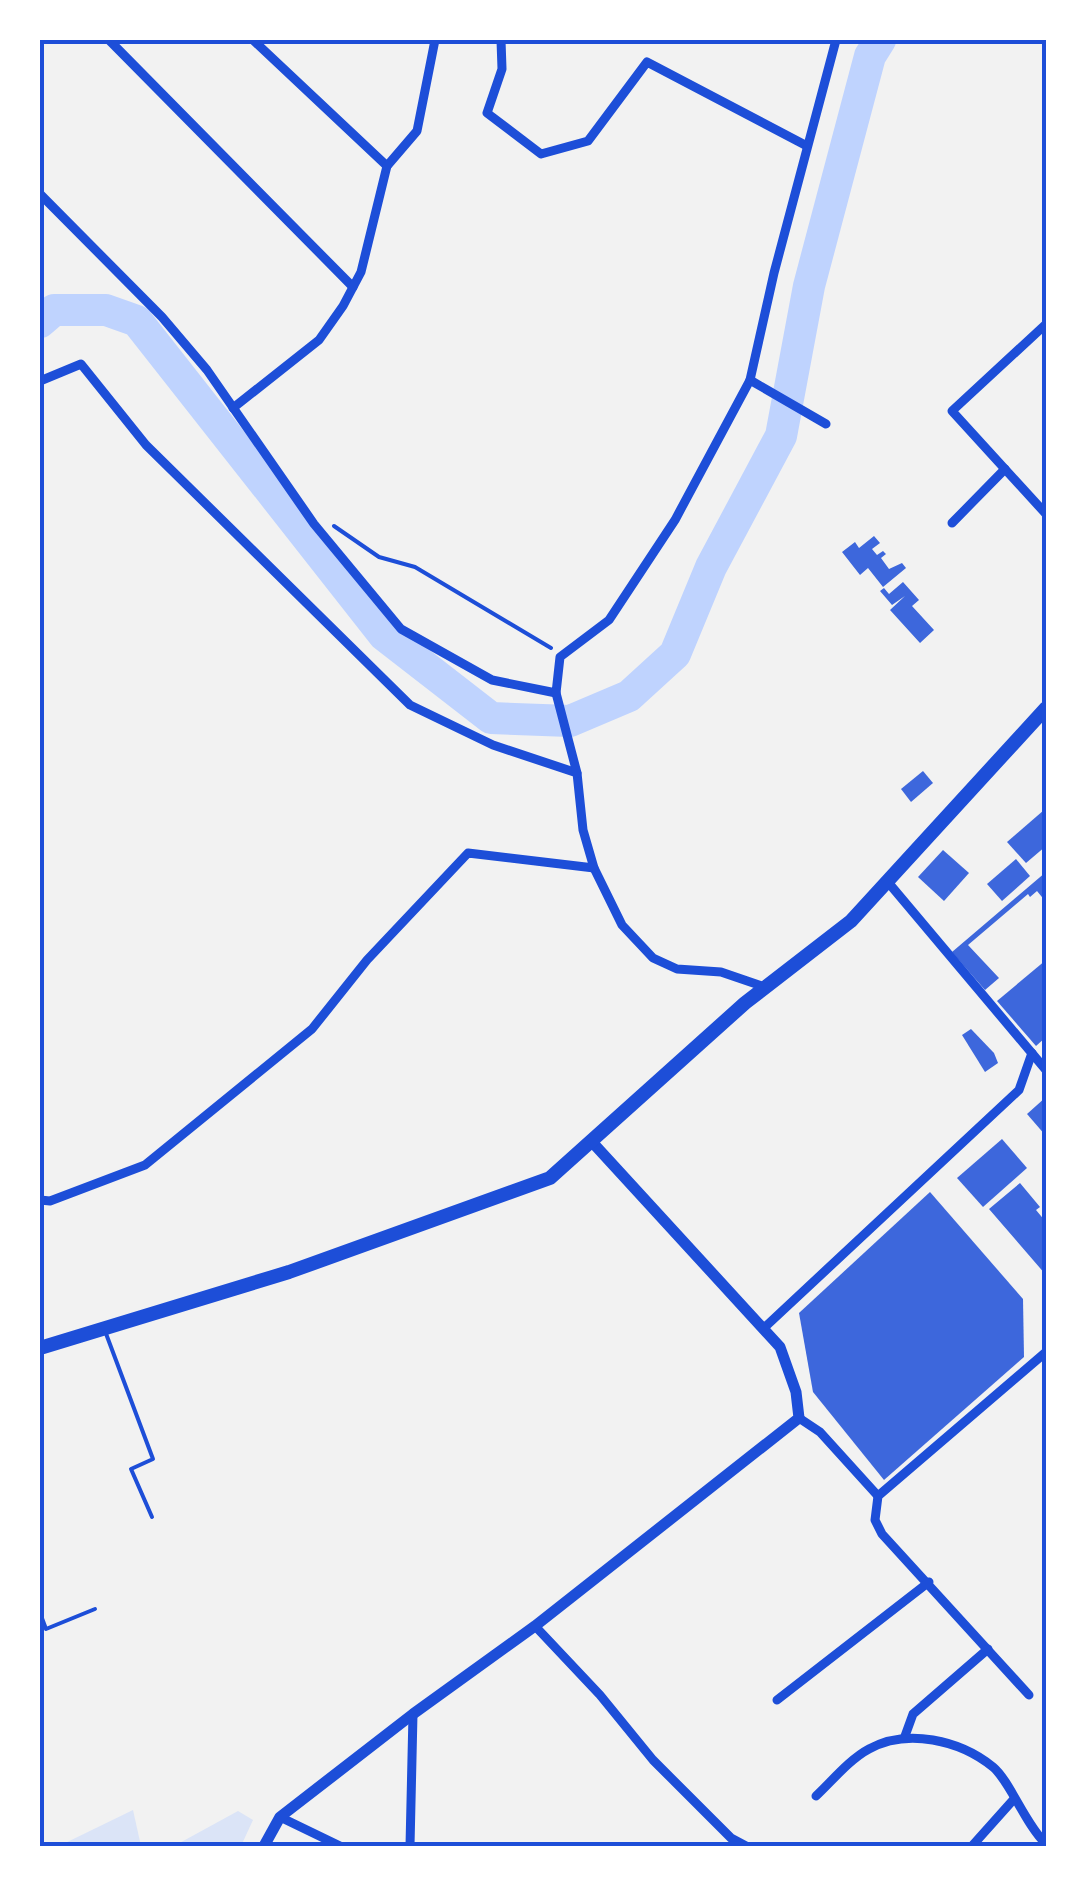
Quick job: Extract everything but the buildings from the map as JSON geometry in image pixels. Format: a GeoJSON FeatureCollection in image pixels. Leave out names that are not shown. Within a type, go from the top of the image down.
{"type":"FeatureCollection","features":[{"type":"Feature","properties":{"kind":"main road"},"geometry":{"type":"LineString","coordinates":[[40,1348],[290,1272],[550,1178],[766,987],[851,921],[1046,708]]}},
{"type":"Feature","properties":{"kind":"street"},"geometry":{"type":"LineString","coordinates":[[110,40],[353,287]]}},
{"type":"Feature","properties":{"kind":"street"},"geometry":{"type":"LineString","coordinates":[[253,40],[387,166]]}},
{"type":"Feature","properties":{"kind":"street"},"geometry":{"type":"LineString","coordinates":[[234,408],[318,340],[353,287],[361,272],[387,166],[417,131],[436,40]]}},
{"type":"Feature","properties":{"kind":"street"},"geometry":{"type":"LineString","coordinates":[[501,40],[502,69],[486,113],[540,154],[588,142],[648,62],[808,146]]}},
{"type":"Feature","properties":{"kind":"street"},"geometry":{"type":"LineString","coordinates":[[766,987],[721,972],[676,970],[653,958],[622,925],[594,868],[582,830],[577,772],[556,694],[560,658],[609,620],[675,520],[751,381],[774,273],[836,40]]}},
{"type":"Feature","properties":{"kind":"street"},"geometry":{"type":"LineString","coordinates":[[40,194],[162,316],[234,408],[314,524],[401,629],[492,680],[556,694]]}},
{"type":"Feature","properties":{"kind":"street"},"geometry":{"type":"LineString","coordinates":[[1045,325],[952,412],[1046,514]]}},
{"type":"Feature","properties":{"kind":"street"},"geometry":{"type":"LineString","coordinates":[[40,381],[81,364],[146,445],[410,706],[493,745],[577,772]]}},
{"type":"Feature","properties":{"kind":"street"},"geometry":{"type":"LineString","coordinates":[[751,381],[826,424]]}},
{"type":"Feature","properties":{"kind":"street"},"geometry":{"type":"LineString","coordinates":[[952,522],[1005,469]]}},
{"type":"Feature","properties":{"kind":"street"},"geometry":{"type":"LineString","coordinates":[[40,1200],[50,1201],[145,1166],[312,1029],[368,960],[468,853],[594,868]]}},
{"type":"Feature","properties":{"kind":"street"},"geometry":{"type":"LineString","coordinates":[[887,881],[1046,1070]]}},
{"type":"Feature","properties":{"kind":"street"},"geometry":{"type":"LineString","coordinates":[[764,1327],[1019,1090],[1032,1053]]}},
{"type":"Feature","properties":{"kind":"street"},"geometry":{"type":"LineString","coordinates":[[593,1142],[780,1346],[789,1367],[799,1418],[820,1432],[878,1496]]}},
{"type":"Feature","properties":{"kind":"street"},"geometry":{"type":"LineString","coordinates":[[1029,1696],[882,1534],[875,1520],[878,1496],[1046,1352]]}},
{"type":"Feature","properties":{"kind":"street"},"geometry":{"type":"LineString","coordinates":[[264,1846],[280,1818],[413,1714],[536,1626],[799,1418]]}},
{"type":"Feature","properties":{"kind":"street"},"geometry":{"type":"LineString","coordinates":[[777,1700],[928,1582]]}},
{"type":"Feature","properties":{"kind":"street"},"geometry":{"type":"LineString","coordinates":[[536,1626],[653,1760],[731,1838],[746,1846]]}},
{"type":"Feature","properties":{"kind":"street"},"geometry":{"type":"LineString","coordinates":[[905,1736],[913,1714],[988,1649]]}},
{"type":"Feature","properties":{"kind":"street"},"geometry":{"type":"LineString","coordinates":[[410,1846],[413,1714]]}},
{"type":"Feature","properties":{"kind":"street"},"geometry":{"type":"LineString","coordinates":[[816,1796],[867,1749],[905,1736],[951,1744],[996,1768],[1031,1829],[1046,1844]]}},
{"type":"Feature","properties":{"kind":"street"},"geometry":{"type":"LineString","coordinates":[[972,1846],[1014,1799]]}},
{"type":"Feature","properties":{"kind":"street"},"geometry":{"type":"LineString","coordinates":[[280,1818],[340,1846]]}},
{"type":"Feature","properties":{"kind":"lane"},"geometry":{"type":"LineString","coordinates":[[104,1327],[153,1459],[131,1469],[152,1517]]}},
{"type":"Feature","properties":{"kind":"lane"},"geometry":{"type":"LineString","coordinates":[[40,1613],[43,1630],[95,1609]]}},
{"type":"Feature","properties":{"kind":"path"},"geometry":{"type":"LineString","coordinates":[[332,524],[379,556],[416,568],[464,594],[550,647],[560,658]]}},
{"type":"Feature","properties":{"kind":"shaded area"},"geometry":{"type":"Polygon","coordinates":[[[133,1810],[141,1846],[59,1846],[133,1810]]]}},
{"type":"Feature","properties":{"kind":"shaded area"},"geometry":{"type":"Polygon","coordinates":[[[238,1811],[253,1820],[241,1846],[174,1846],[238,1811]]]}},
{"type":"Feature","properties":{"kind":"waterway"},"geometry":{"type":"LineString","coordinates":[[40,322],[54,310],[106,310],[137,321],[384,635],[491,718],[570,721],[629,696],[675,654],[711,567],[781,436],[809,286],[870,56],[880,40]]}}]}
